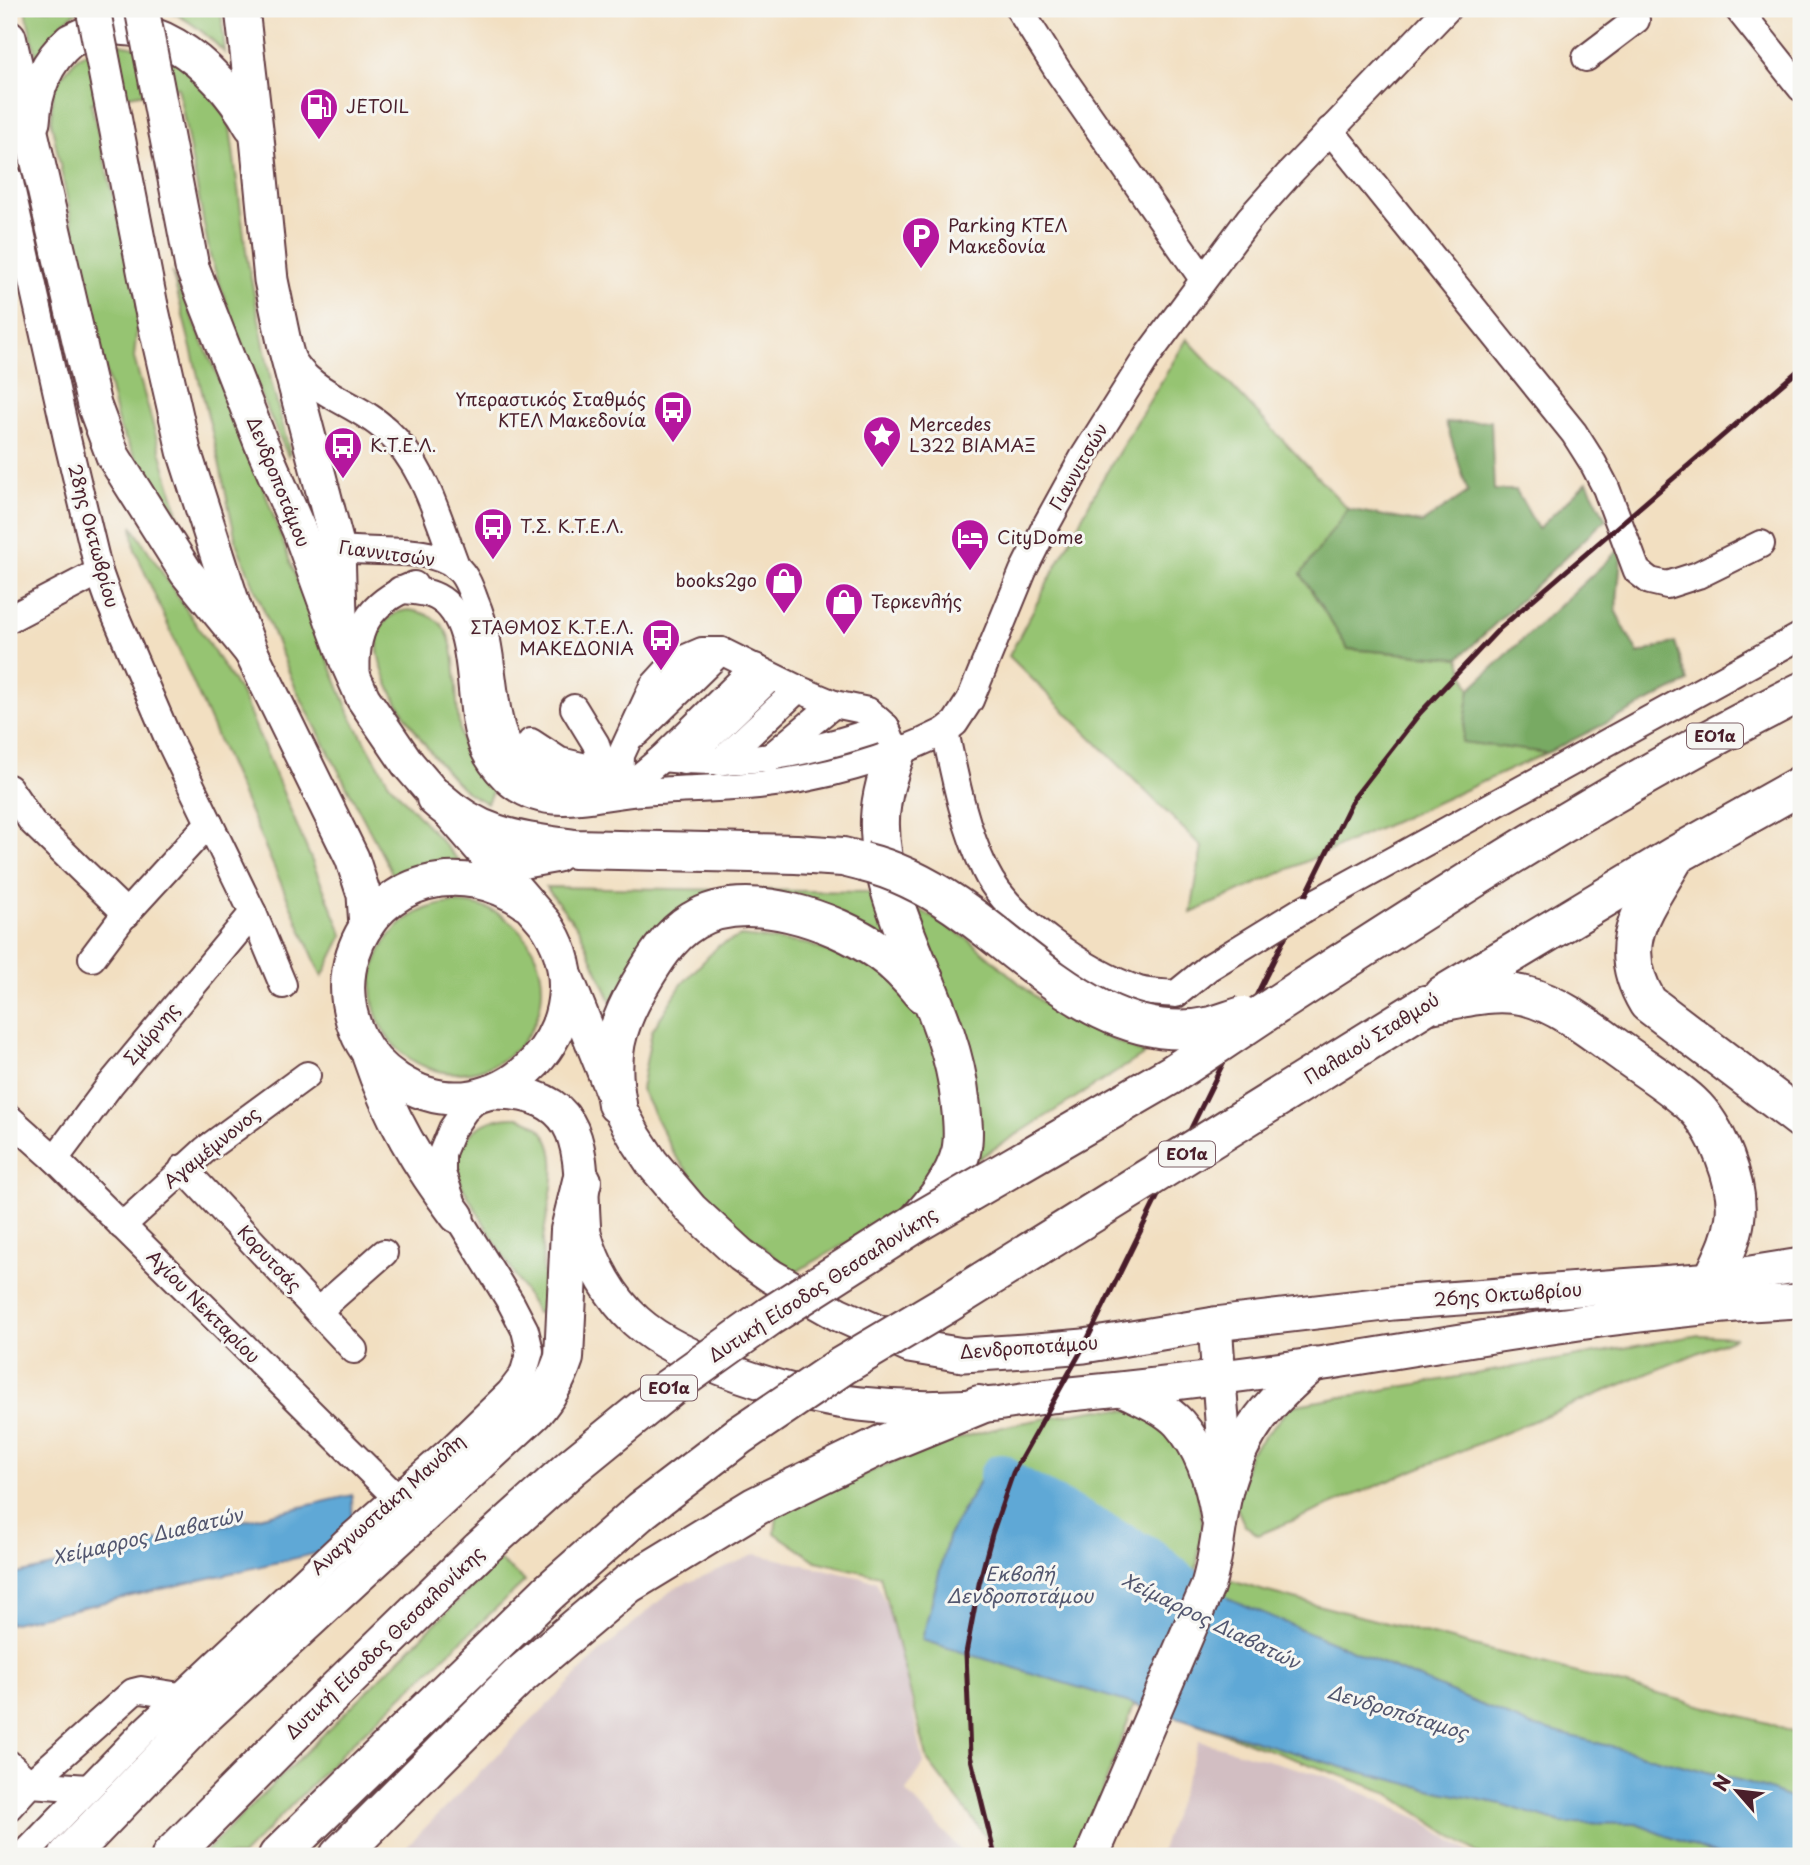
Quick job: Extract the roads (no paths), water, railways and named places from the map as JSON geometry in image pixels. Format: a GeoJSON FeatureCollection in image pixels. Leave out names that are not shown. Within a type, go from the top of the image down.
{"type":"FeatureCollection","features":[{"type":"Feature","properties":{"kind":"highway","name":"ΕΟ1α"},"geometry":{"type":"LineString","coordinates":[[1276,1005],[1472,880],[1631,785],[1723,731],[1801,692]]}},
{"type":"Feature","properties":{"kind":"highway"},"geometry":{"type":"LineString","coordinates":[[891,740],[888,775],[881,804],[880,836],[884,862],[900,916],[939,1017],[958,1076],[962,1123],[961,1151],[950,1176],[936,1201],[916,1223]]}},
{"type":"Feature","properties":{"kind":"highway","name":"Παλαιού Σταθμού"},"geometry":{"type":"LineString","coordinates":[[278,1856],[549,1592],[642,1510],[740,1435],[842,1366],[948,1303],[1426,1005],[1676,855],[1801,785]]}},
{"type":"Feature","properties":{"kind":"highway"},"geometry":{"type":"LineString","coordinates":[[436,798],[455,815],[483,830],[516,840],[574,849],[796,854],[843,858],[898,873],[933,891],[967,914],[1070,992],[1115,1016],[1150,1026],[1184,1029],[1212,1026],[1276,1005]]}},
{"type":"Feature","properties":{"kind":"highway"},"geometry":{"type":"LineString","coordinates":[[479,873],[516,860],[574,849]]}},
{"type":"Feature","properties":{"kind":"highway"},"geometry":{"type":"LineString","coordinates":[[1676,855],[1634,933],[1631,951],[1633,971],[1640,989],[1648,1003],[1801,1119]]}},
{"type":"Feature","properties":{"kind":"highway"},"geometry":{"type":"LineString","coordinates":[[617,1104],[612,1076],[613,1051],[618,1030],[631,1000],[656,959],[676,934],[709,912],[743,907],[777,911],[815,920],[846,932],[893,962],[920,991],[939,1017]]}},
{"type":"Feature","properties":{"kind":"highway"},"geometry":{"type":"LineString","coordinates":[[1426,1005],[1477,995],[1527,996],[1555,1008],[1598,1035],[1693,1105],[1716,1140],[1734,1189],[1736,1216],[1731,1239],[1713,1279]]}},
{"type":"Feature","properties":{"kind":"highway","name":"Δυτική Είσοδος Θεσσαλονίκης"},"geometry":{"type":"LineString","coordinates":[[171,1856],[480,1550],[572,1466],[669,1388],[770,1316],[916,1223],[1171,1076],[1276,1005]]}},
{"type":"Feature","properties":{"kind":"highway"},"geometry":{"type":"LineString","coordinates":[[68,1856],[201,1719],[533,1412],[548,1394],[558,1377],[564,1358],[570,1230],[582,1181]]}},
{"type":"Feature","properties":{"kind":"highway"},"geometry":{"type":"LineString","coordinates":[[340,1856],[518,1677],[628,1584],[756,1506],[881,1445],[979,1405]]}},
{"type":"Feature","properties":{"kind":"main road","name":"Δενδροποτάμου"},"geometry":{"type":"LineString","coordinates":[[93,9],[150,306],[184,451],[251,652],[352,858],[364,895],[366,927]]}},
{"type":"Feature","properties":{"kind":"main road","name":"Δενδροποτάμου"},"geometry":{"type":"LineString","coordinates":[[142,9],[192,267],[261,443],[299,530],[358,688],[388,738],[436,798],[479,873],[526,903],[541,918],[552,935],[617,1104],[635,1137],[671,1187],[741,1255],[804,1296],[909,1346],[943,1353],[982,1355],[1084,1346],[1215,1324]]}},
{"type":"Feature","properties":{"kind":"main road"},"geometry":{"type":"LineString","coordinates":[[242,9],[271,280],[285,347],[338,548],[341,646]]}},
{"type":"Feature","properties":{"kind":"main road"},"geometry":{"type":"LineString","coordinates":[[31,135],[39,86],[54,58],[67,43],[85,31],[110,21],[125,19],[155,27],[199,56],[231,93],[257,138]]}},
{"type":"Feature","properties":{"kind":"main road"},"geometry":{"type":"LineString","coordinates":[[9,37],[103,436],[187,572],[251,652]]}},
{"type":"Feature","properties":{"kind":"main road","name":"Γιαννιτσών"},"geometry":{"type":"LineString","coordinates":[[299,530],[317,541],[338,548]]}},
{"type":"Feature","properties":{"kind":"main road","name":"Δενδροποτάμου"},"geometry":{"type":"LineString","coordinates":[[479,873],[408,890],[384,906],[366,927],[351,960],[347,985],[352,1019],[367,1050],[389,1074],[418,1090],[450,1097],[487,1093],[517,1079],[531,1068],[549,1046],[563,1012],[565,974]]}},
{"type":"Feature","properties":{"kind":"main road"},"geometry":{"type":"LineString","coordinates":[[367,1050],[380,1090],[402,1135],[429,1180],[457,1216]]}},
{"type":"Feature","properties":{"kind":"main road"},"geometry":{"type":"LineString","coordinates":[[487,1093],[516,1093],[543,1102],[560,1113],[573,1130],[578,1143],[584,1233],[599,1273],[614,1295],[635,1320],[667,1343],[738,1374],[839,1401],[937,1408],[1220,1378]]}},
{"type":"Feature","properties":{"kind":"main road","name":"26ης Οκτωβρίου"},"geometry":{"type":"LineString","coordinates":[[1215,1324],[1393,1303],[1713,1279],[1801,1265]]}},
{"type":"Feature","properties":{"kind":"main road","name":"26ης Οκτωβρίου"},"geometry":{"type":"LineString","coordinates":[[1220,1378],[1513,1332],[1715,1307],[1801,1301]]}},
{"type":"Feature","properties":{"kind":"main road"},"geometry":{"type":"LineString","coordinates":[[1215,1324],[1227,1488]]}},
{"type":"Feature","properties":{"kind":"main road"},"geometry":{"type":"LineString","coordinates":[[1092,1856],[1207,1588],[1220,1534],[1227,1488],[1243,1442],[1255,1422],[1286,1387],[1314,1364]]}},
{"type":"Feature","properties":{"kind":"main road"},"geometry":{"type":"LineString","coordinates":[[1124,1390],[1155,1405],[1179,1422],[1198,1451],[1214,1492],[1220,1534]]}},
{"type":"Feature","properties":{"kind":"street"},"geometry":{"type":"LineString","coordinates":[[1019,9],[1060,74],[1203,279]]}},
{"type":"Feature","properties":{"kind":"street","name":"Γιαννιτσών"},"geometry":{"type":"LineString","coordinates":[[358,688],[356,654],[360,632],[378,605],[400,590],[437,597],[453,610],[464,635],[473,710],[480,742],[492,765],[505,779],[531,796],[557,802],[579,802],[620,793],[769,783],[816,775],[891,740],[945,731],[955,723],[970,701],[1032,551],[1064,491],[1130,383],[1249,219],[1330,130],[1447,9]]}},
{"type":"Feature","properties":{"kind":"street"},"geometry":{"type":"LineString","coordinates":[[1738,9],[1801,88]]}},
{"type":"Feature","properties":{"kind":"street"},"geometry":{"type":"LineString","coordinates":[[1586,58],[1640,12]]}},
{"type":"Feature","properties":{"kind":"street"},"geometry":{"type":"LineString","coordinates":[[1330,130],[1574,433],[1606,488],[1637,570],[1650,581],[1667,585],[1698,575],[1761,544]]}},
{"type":"Feature","properties":{"kind":"street","name":"28ης Οκτωβρίου"},"geometry":{"type":"LineString","coordinates":[[9,178],[99,572],[133,658],[253,913],[283,985]]}},
{"type":"Feature","properties":{"kind":"street"},"geometry":{"type":"LineString","coordinates":[[285,347],[307,380],[376,422],[405,450],[424,480],[457,568],[400,590]]}},
{"type":"Feature","properties":{"kind":"street","name":"Γιαννιτσών"},"geometry":{"type":"LineString","coordinates":[[338,548],[419,554],[439,559],[457,568],[482,617],[498,717],[512,754],[526,769],[555,783],[577,789],[620,793]]}},
{"type":"Feature","properties":{"kind":"street"},"geometry":{"type":"LineString","coordinates":[[9,619],[99,572]]}},
{"type":"Feature","properties":{"kind":"street"},"geometry":{"type":"LineString","coordinates":[[945,731],[962,806],[986,873],[1009,905],[1034,928],[1088,966],[1140,990],[1176,994],[1208,968],[1304,909],[1801,636]]}},
{"type":"Feature","properties":{"kind":"street"},"geometry":{"type":"LineString","coordinates":[[620,793],[621,755],[625,744],[721,651],[834,704],[868,711],[891,740]]}},
{"type":"Feature","properties":{"kind":"street"},"geometry":{"type":"LineString","coordinates":[[620,793],[673,759],[764,671]]}},
{"type":"Feature","properties":{"kind":"street"},"geometry":{"type":"LineString","coordinates":[[720,762],[798,689]]}},
{"type":"Feature","properties":{"kind":"street"},"geometry":{"type":"LineString","coordinates":[[768,759],[834,704]]}},
{"type":"Feature","properties":{"kind":"street"},"geometry":{"type":"LineString","coordinates":[[574,708],[596,744],[603,771],[620,793]]}},
{"type":"Feature","properties":{"kind":"street"},"geometry":{"type":"LineString","coordinates":[[673,759],[720,762],[768,759],[817,749],[891,740]]}},
{"type":"Feature","properties":{"kind":"street"},"geometry":{"type":"LineString","coordinates":[[531,741],[560,761],[603,771]]}},
{"type":"Feature","properties":{"kind":"street"},"geometry":{"type":"LineString","coordinates":[[9,788],[20,817],[127,914]]}},
{"type":"Feature","properties":{"kind":"street"},"geometry":{"type":"LineString","coordinates":[[92,958],[127,914],[209,823]]}},
{"type":"Feature","properties":{"kind":"street","name":"Σμύρνης"},"geometry":{"type":"LineString","coordinates":[[55,1159],[110,1085],[253,913]]}},
{"type":"Feature","properties":{"kind":"street","name":"Αγαμέμνονος"},"geometry":{"type":"LineString","coordinates":[[122,1226],[183,1168],[226,1133],[307,1075]]}},
{"type":"Feature","properties":{"kind":"street","name":"Αναγνωστάκη Μανόλη"},"geometry":{"type":"LineString","coordinates":[[23,1856],[180,1696],[346,1541],[449,1451],[510,1392],[523,1375],[530,1357],[528,1337],[519,1317],[457,1216],[442,1173],[442,1153],[457,1120],[487,1093]]}},
{"type":"Feature","properties":{"kind":"street","name":"Αγίου Νεκταρίου"},"geometry":{"type":"LineString","coordinates":[[9,1118],[55,1159],[396,1497]]}},
{"type":"Feature","properties":{"kind":"street","name":"Κορυτσάς"},"geometry":{"type":"LineString","coordinates":[[183,1168],[354,1350]]}},
{"type":"Feature","properties":{"kind":"street"},"geometry":{"type":"LineString","coordinates":[[318,1311],[384,1253]]}},
{"type":"Feature","properties":{"kind":"street"},"geometry":{"type":"LineString","coordinates":[[9,1807],[30,1784],[133,1692],[141,1690],[180,1696]]}},
{"type":"Feature","properties":{"kind":"street"},"geometry":{"type":"LineString","coordinates":[[9,1764],[30,1784],[89,1788]]}},
{"type":"Feature","properties":{"kind":"water","name":"Εκβολή Δενδροποτάμου"},"geometry":{"type":"Polygon","coordinates":[[[987,1469],[1121,1553],[1529,1725],[1750,1783],[1801,1802],[1801,1856],[1719,1856],[1636,1824],[1561,1823],[1501,1804],[1345,1768],[922,1640],[949,1534],[987,1469]]]}},
{"type":"Feature","properties":{"kind":"water"},"geometry":{"type":"Polygon","coordinates":[[[352,1495],[353,1545],[9,1624],[9,1576],[352,1495]]]}},
{"type":"Feature","properties":{"kind":"waterway","name":"Δενδροπόταμος"},"geometry":{"type":"LineString","coordinates":[[1001,1476],[1008,1483],[1151,1561],[1208,1608]]}},
{"type":"Feature","properties":{"kind":"railway"},"geometry":{"type":"LineString","coordinates":[[995,1856],[970,1755],[966,1653],[992,1534],[1013,1473],[1084,1346],[1353,799],[1420,713],[1499,629],[1801,368]]}},
{"type":"Feature","properties":{"kind":"place","name":"JETOIL"},"geometry":{"type":"Point","coordinates":[319,141]}},
{"type":"Feature","properties":{"kind":"place","name":"Parking ΚΤΕΛ Μακεδονία"},"geometry":{"type":"Point","coordinates":[921,270]}},
{"type":"Feature","properties":{"kind":"place","name":"Υπεραστικός Σταθμός ΚΤΕΛ Μακεδονία"},"geometry":{"type":"Point","coordinates":[673,444]}},
{"type":"Feature","properties":{"kind":"place","name":"Mercedes L322 ΒΙΑΜΑΞ"},"geometry":{"type":"Point","coordinates":[882,469]}},
{"type":"Feature","properties":{"kind":"place","name":"Κ.Τ.Ε.Λ."},"geometry":{"type":"Point","coordinates":[343,480]}},
{"type":"Feature","properties":{"kind":"place","name":"Τ.Σ. Κ.Τ.Ε.Λ."},"geometry":{"type":"Point","coordinates":[493,561]}},
{"type":"Feature","properties":{"kind":"place","name":"CityDome"},"geometry":{"type":"Point","coordinates":[970,572]}},
{"type":"Feature","properties":{"kind":"place","name":"books2go"},"geometry":{"type":"Point","coordinates":[784,615]}},
{"type":"Feature","properties":{"kind":"place","name":"Τερκενλής"},"geometry":{"type":"Point","coordinates":[844,636]}},
{"type":"Feature","properties":{"kind":"place","name":"ΣΤΑΘΜΟΣ Κ.Τ.Ε.Λ. ΜΑΚΕΔΟΝΙΑ"},"geometry":{"type":"Point","coordinates":[661,672]}},
{"type":"Feature","properties":{"kind":"water label","name":"Χείμαρρος Διαβατών"},"geometry":{"type":"Point","coordinates":[148,1536]}},
{"type":"Feature","properties":{"kind":"water label","name":"Χείμαρρος Διαβατών"},"geometry":{"type":"Point","coordinates":[1211,1621]}}]}
